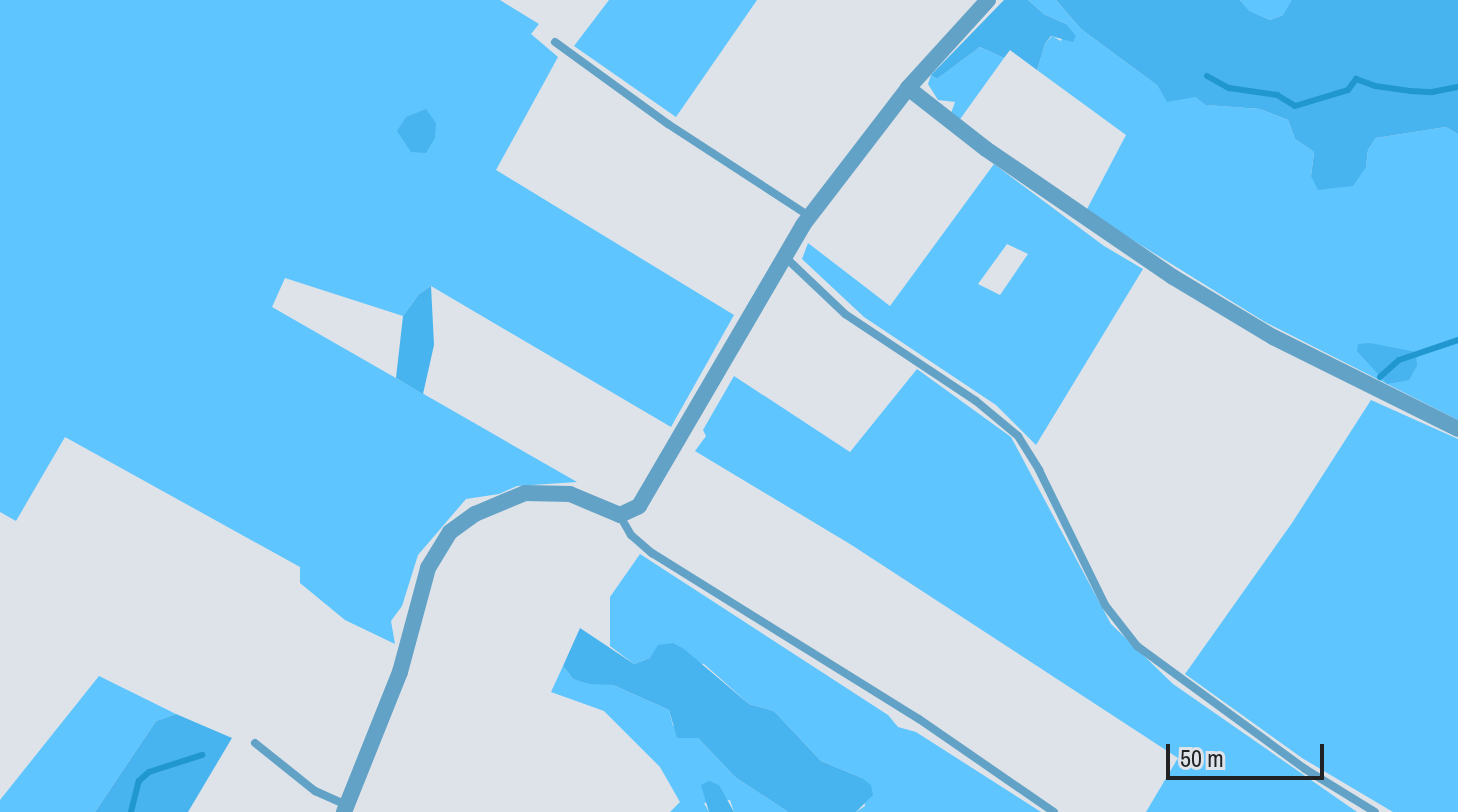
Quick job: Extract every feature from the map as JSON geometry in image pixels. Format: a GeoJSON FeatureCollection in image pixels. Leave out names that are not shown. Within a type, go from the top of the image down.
{"type":"FeatureCollection","features":[{"type":"Feature","properties":{"kind":"street"},"geometry":{"type":"LineString","coordinates":[[345,808],[400,672],[428,568],[450,532],[475,514],[525,493],[570,494],[620,515],[630,512],[646,496],[809,217],[908,88],[988,0]]}},
{"type":"Feature","properties":{"kind":"street"},"geometry":{"type":"LineString","coordinates":[[908,88],[986,149],[1162,270],[1273,337],[1458,429]]}},
{"type":"Feature","properties":{"kind":"lane"},"geometry":{"type":"LineString","coordinates":[[555,42],[668,124],[809,217]]}},
{"type":"Feature","properties":{"kind":"lane"},"geometry":{"type":"LineString","coordinates":[[784,256],[845,314],[976,401],[1018,436],[1039,470],[1105,605],[1137,646],[1305,769],[1375,812]]}},
{"type":"Feature","properties":{"kind":"lane"},"geometry":{"type":"LineString","coordinates":[[620,515],[631,535],[652,553],[919,719],[1054,812]]}},
{"type":"Feature","properties":{"kind":"lane"},"geometry":{"type":"LineString","coordinates":[[255,743],[315,791],[345,808]]}},
{"type":"Feature","properties":{"kind":"shaded area"},"geometry":{"type":"Polygon","coordinates":[[[0,0],[500,0],[539,24],[531,34],[558,57],[496,170],[734,315],[671,427],[431,286],[419,294],[403,316],[285,278],[272,307],[577,482],[517,486],[499,494],[466,499],[418,555],[402,606],[391,621],[395,644],[345,620],[300,583],[300,567],[65,437],[16,521],[0,512],[0,0]]]}},
{"type":"Feature","properties":{"kind":"shaded area"},"geometry":{"type":"Polygon","coordinates":[[[609,0],[757,0],[676,117],[574,46],[609,0]]]}},
{"type":"Feature","properties":{"kind":"shaded area"},"geometry":{"type":"Polygon","coordinates":[[[1004,0],[1028,0],[1044,14],[1066,24],[1076,36],[1073,42],[1051,36],[1045,44],[1037,70],[1010,50],[1004,58],[980,47],[937,79],[931,75],[1004,0]]]}},
{"type":"Feature","properties":{"kind":"shaded area"},"geometry":{"type":"Polygon","coordinates":[[[1028,0],[1056,0],[1081,29],[1158,86],[1195,97],[1207,105],[1260,109],[1288,120],[1295,139],[1314,152],[1311,176],[1366,167],[1368,150],[1376,138],[1446,127],[1458,134],[1458,420],[1265,322],[1086,211],[1126,135],[1037,70],[1045,44],[1052,36],[1061,41],[1066,24],[1044,14],[1028,0]]]}},
{"type":"Feature","properties":{"kind":"shaded area"},"geometry":{"type":"Polygon","coordinates":[[[1056,0],[1240,0],[1249,11],[1270,20],[1283,15],[1292,0],[1458,0],[1458,134],[1446,127],[1376,138],[1368,150],[1366,167],[1353,186],[1318,190],[1311,176],[1314,152],[1295,139],[1288,120],[1260,109],[1206,105],[1195,97],[1167,102],[1158,86],[1081,29],[1056,0]]]}},
{"type":"Feature","properties":{"kind":"shaded area"},"geometry":{"type":"Polygon","coordinates":[[[1240,0],[1292,0],[1292,3],[1283,15],[1270,20],[1248,11],[1240,0]]]}},
{"type":"Feature","properties":{"kind":"shaded area"},"geometry":{"type":"Polygon","coordinates":[[[980,47],[1004,58],[958,122],[950,116],[955,102],[938,100],[928,84],[931,75],[937,79],[980,47]]]}},
{"type":"Feature","properties":{"kind":"shaded area"},"geometry":{"type":"Polygon","coordinates":[[[426,109],[436,123],[435,138],[426,153],[411,152],[397,131],[406,117],[426,109]]]}},
{"type":"Feature","properties":{"kind":"shaded area"},"geometry":{"type":"Polygon","coordinates":[[[994,164],[1104,246],[1143,269],[1036,445],[996,405],[864,317],[802,259],[808,243],[890,306],[994,164]],[[1007,244],[978,284],[1000,295],[1028,254],[1007,244]]]}},
{"type":"Feature","properties":{"kind":"shaded area"},"geometry":{"type":"Polygon","coordinates":[[[431,286],[434,345],[423,394],[396,378],[403,316],[419,294],[431,286]]]}},
{"type":"Feature","properties":{"kind":"shaded area"},"geometry":{"type":"Polygon","coordinates":[[[1370,343],[1416,352],[1417,366],[1409,380],[1387,384],[1357,351],[1358,344],[1370,343]]]}},
{"type":"Feature","properties":{"kind":"shaded area"},"geometry":{"type":"Polygon","coordinates":[[[917,369],[1011,437],[1111,624],[1173,684],[1357,812],[1146,812],[1178,758],[850,544],[695,451],[706,436],[703,430],[734,376],[850,452],[917,369]]]}},
{"type":"Feature","properties":{"kind":"shaded area"},"geometry":{"type":"Polygon","coordinates":[[[1371,400],[1458,439],[1458,812],[1393,812],[1302,758],[1185,674],[1292,523],[1371,400]]]}},
{"type":"Feature","properties":{"kind":"shaded area"},"geometry":{"type":"Polygon","coordinates":[[[640,554],[888,715],[898,727],[916,732],[1041,812],[856,812],[865,806],[862,778],[821,761],[774,711],[749,704],[704,664],[650,658],[634,664],[610,646],[610,597],[640,554]]]}},
{"type":"Feature","properties":{"kind":"shaded area"},"geometry":{"type":"Polygon","coordinates":[[[580,628],[634,664],[650,658],[658,645],[673,643],[684,649],[749,704],[774,711],[821,761],[862,778],[871,785],[873,795],[856,812],[788,812],[735,777],[698,738],[677,738],[669,710],[613,685],[590,684],[573,679],[563,666],[580,628]]]}},
{"type":"Feature","properties":{"kind":"shaded area"},"geometry":{"type":"Polygon","coordinates":[[[563,666],[573,679],[613,685],[669,710],[673,726],[698,738],[735,777],[788,812],[734,812],[730,800],[704,803],[709,812],[670,812],[680,802],[660,767],[604,711],[551,692],[563,666]]]}},
{"type":"Feature","properties":{"kind":"shaded area"},"geometry":{"type":"Polygon","coordinates":[[[99,676],[176,714],[156,721],[95,812],[0,812],[0,800],[99,676]]]}},
{"type":"Feature","properties":{"kind":"shaded area"},"geometry":{"type":"Polygon","coordinates":[[[176,714],[232,738],[188,812],[95,812],[156,721],[176,714]]]}},
{"type":"Feature","properties":{"kind":"shaded area"},"geometry":{"type":"Polygon","coordinates":[[[709,781],[719,785],[734,812],[709,812],[701,785],[709,781]]]}},
{"type":"Feature","properties":{"kind":"waterway"},"geometry":{"type":"LineString","coordinates":[[1207,76],[1229,88],[1277,95],[1295,106],[1348,90],[1356,79],[1375,86],[1410,91],[1432,92],[1458,87]]}},
{"type":"Feature","properties":{"kind":"waterway"},"geometry":{"type":"LineString","coordinates":[[1380,377],[1399,360],[1458,340]]}},
{"type":"Feature","properties":{"kind":"waterway"},"geometry":{"type":"LineString","coordinates":[[131,812],[139,781],[149,772],[202,755]]}}]}
